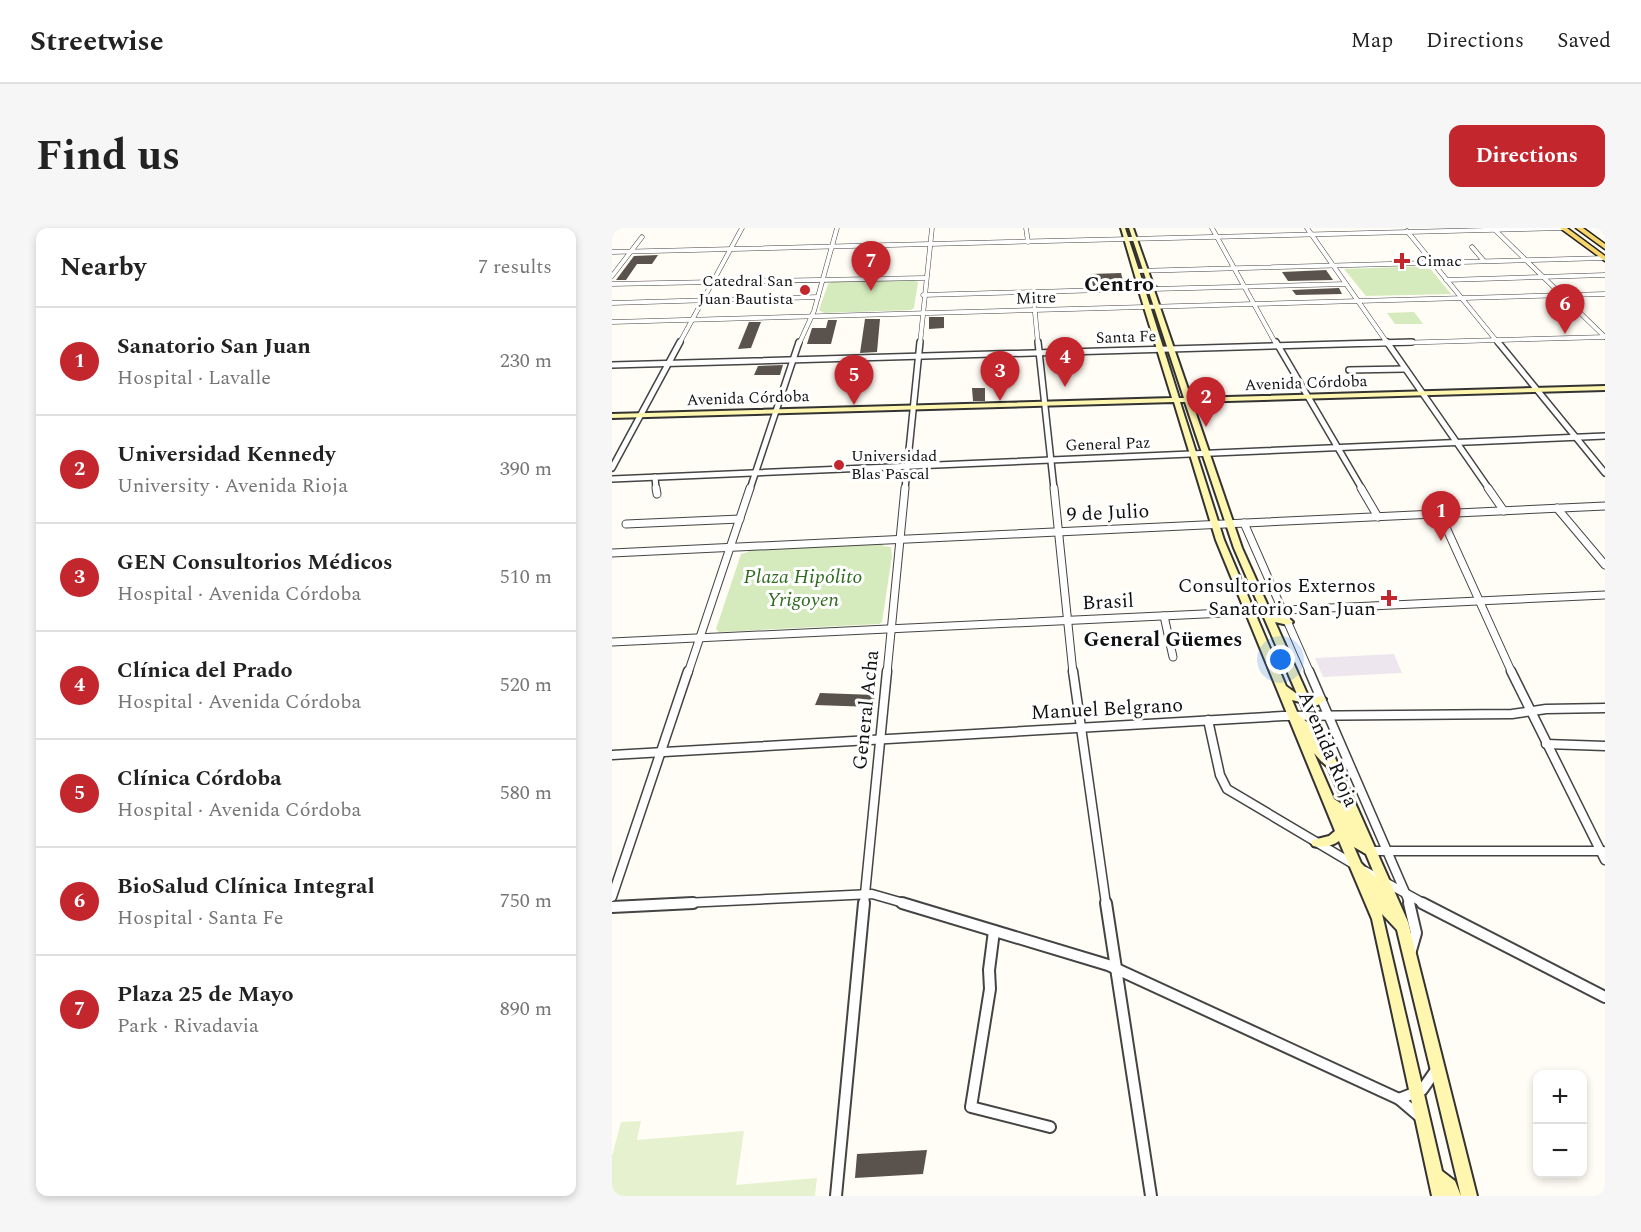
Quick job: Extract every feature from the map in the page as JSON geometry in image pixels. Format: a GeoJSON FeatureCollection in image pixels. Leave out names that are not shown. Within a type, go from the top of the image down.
{"type":"FeatureCollection","features":[{"type":"Feature","properties":{"kind":"main road","name":"Avenida Rioja"},"geometry":{"type":"LineString","coordinates":[[1123,228],[1215,524],[1381,927],[1440,1196]]}},
{"type":"Feature","properties":{"kind":"main road","name":"Avenida Rioja"},"geometry":{"type":"LineString","coordinates":[[1131,228],[1238,548],[1312,705],[1333,764],[1404,931],[1469,1196]]}},
{"type":"Feature","properties":{"kind":"main road"},"geometry":{"type":"LineString","coordinates":[[1563,228],[1605,259]]}},
{"type":"Feature","properties":{"kind":"main road"},"geometry":{"type":"LineString","coordinates":[[1579,228],[1605,247]]}},
{"type":"Feature","properties":{"kind":"main road"},"geometry":{"type":"LineString","coordinates":[[1141,288],[1151,288]]}},
{"type":"Feature","properties":{"kind":"main road","name":"Avenida Córdoba"},"geometry":{"type":"LineString","coordinates":[[612,416],[775,414],[1539,392],[1605,388]]}},
{"type":"Feature","properties":{"kind":"main road","name":"Avenida Córdoba"},"geometry":{"type":"LineString","coordinates":[[1539,392],[1605,393]]}},
{"type":"Feature","properties":{"kind":"main road","name":"Avenida Córdoba"},"geometry":{"type":"LineString","coordinates":[[612,421],[640,417]]}},
{"type":"Feature","properties":{"kind":"main road"},"geometry":{"type":"LineString","coordinates":[[1215,524],[1222,527],[1229,542],[1238,548]]}},
{"type":"Feature","properties":{"kind":"main road"},"geometry":{"type":"LineString","coordinates":[[1237,582],[1249,591],[1257,606],[1270,617],[1288,622]]}},
{"type":"Feature","properties":{"kind":"main road"},"geometry":{"type":"LineString","coordinates":[[1259,634],[1270,617]]}},
{"type":"Feature","properties":{"kind":"main road"},"geometry":{"type":"LineString","coordinates":[[1281,686],[1291,695],[1312,705]]}},
{"type":"Feature","properties":{"kind":"main road"},"geometry":{"type":"LineString","coordinates":[[1293,716],[1307,726],[1320,755],[1333,764]]}},
{"type":"Feature","properties":{"kind":"main road"},"geometry":{"type":"LineString","coordinates":[[1329,801],[1343,810],[1357,843],[1371,851]]}},
{"type":"Feature","properties":{"kind":"main road"},"geometry":{"type":"LineString","coordinates":[[1317,843],[1333,840],[1342,832]]}},
{"type":"Feature","properties":{"kind":"main road"},"geometry":{"type":"LineString","coordinates":[[1356,866],[1374,883],[1387,911],[1404,931]]}},
{"type":"Feature","properties":{"kind":"main road"},"geometry":{"type":"LineString","coordinates":[[1435,1175],[1449,1186],[1453,1196]]}},
{"type":"Feature","properties":{"kind":"street"},"geometry":{"type":"LineString","coordinates":[[612,468],[742,228]]}},
{"type":"Feature","properties":{"kind":"street"},"geometry":{"type":"LineString","coordinates":[[612,897],[775,414],[818,297],[837,228]]}},
{"type":"Feature","properties":{"kind":"street","name":"General Acha"},"geometry":{"type":"LineString","coordinates":[[836,1196],[909,466],[923,295],[932,228]]}},
{"type":"Feature","properties":{"kind":"street"},"geometry":{"type":"LineString","coordinates":[[1026,228],[1028,242]]}},
{"type":"Feature","properties":{"kind":"street"},"geometry":{"type":"LineString","coordinates":[[1171,228],[1176,238]]}},
{"type":"Feature","properties":{"kind":"street"},"geometry":{"type":"LineString","coordinates":[[1212,228],[1277,345],[1378,517]]}},
{"type":"Feature","properties":{"kind":"street"},"geometry":{"type":"LineString","coordinates":[[1307,228],[1504,511]]}},
{"type":"Feature","properties":{"kind":"street"},"geometry":{"type":"LineString","coordinates":[[612,252],[1311,235],[1406,230],[1563,228]]}},
{"type":"Feature","properties":{"kind":"street"},"geometry":{"type":"LineString","coordinates":[[1494,229],[1605,337]]}},
{"type":"Feature","properties":{"kind":"street"},"geometry":{"type":"LineString","coordinates":[[1406,230],[1605,473]]}},
{"type":"Feature","properties":{"kind":"street"},"geometry":{"type":"LineString","coordinates":[[612,276],[642,237]]}},
{"type":"Feature","properties":{"kind":"street"},"geometry":{"type":"LineString","coordinates":[[867,256],[870,246]]}},
{"type":"Feature","properties":{"kind":"street"},"geometry":{"type":"LineString","coordinates":[[1472,247],[1484,261]]}},
{"type":"Feature","properties":{"kind":"street"},"geometry":{"type":"LineString","coordinates":[[1136,271],[1605,259]]}},
{"type":"Feature","properties":{"kind":"street"},"geometry":{"type":"LineString","coordinates":[[1446,280],[1605,275]]}},
{"type":"Feature","properties":{"kind":"street"},"geometry":{"type":"LineString","coordinates":[[612,284],[925,278]]}},
{"type":"Feature","properties":{"kind":"street"},"geometry":{"type":"LineString","coordinates":[[1151,288],[1344,282]]}},
{"type":"Feature","properties":{"kind":"street"},"geometry":{"type":"LineString","coordinates":[[923,295],[1141,288]]}},
{"type":"Feature","properties":{"kind":"street"},"geometry":{"type":"LineString","coordinates":[[1033,292],[1079,727],[1151,1196]]}},
{"type":"Feature","properties":{"kind":"street","name":"Mitre"},"geometry":{"type":"LineString","coordinates":[[612,322],[1605,294]]}},
{"type":"Feature","properties":{"kind":"street"},"geometry":{"type":"LineString","coordinates":[[612,303],[818,297]]}},
{"type":"Feature","properties":{"kind":"street","name":"Santa Fe"},"geometry":{"type":"LineString","coordinates":[[612,364],[1605,337]]}},
{"type":"Feature","properties":{"kind":"street"},"geometry":{"type":"LineString","coordinates":[[1350,370],[1405,369]]}},
{"type":"Feature","properties":{"kind":"street","name":"General Paz"},"geometry":{"type":"LineString","coordinates":[[612,479],[1605,436]]}},
{"type":"Feature","properties":{"kind":"street"},"geometry":{"type":"LineString","coordinates":[[655,477],[657,494]]}},
{"type":"Feature","properties":{"kind":"street","name":"9 de Julio"},"geometry":{"type":"LineString","coordinates":[[612,553],[1605,506]]}},
{"type":"Feature","properties":{"kind":"street"},"geometry":{"type":"LineString","coordinates":[[1557,508],[1605,565]]}},
{"type":"Feature","properties":{"kind":"street"},"geometry":{"type":"LineString","coordinates":[[1440,514],[1530,711],[1605,860]]}},
{"type":"Feature","properties":{"kind":"street"},"geometry":{"type":"LineString","coordinates":[[626,524],[740,519]]}},
{"type":"Feature","properties":{"kind":"street","name":"Avenida Rioja"},"geometry":{"type":"LineString","coordinates":[[1244,523],[1288,622],[1312,705],[1328,715],[1407,895],[1417,934],[1410,954]]}},
{"type":"Feature","properties":{"kind":"street","name":"Brasil"},"geometry":{"type":"LineString","coordinates":[[612,642],[1249,611],[1270,617],[1283,609],[1605,595]]}},
{"type":"Feature","properties":{"kind":"street"},"geometry":{"type":"LineString","coordinates":[[1164,616],[1173,657]]}},
{"type":"Feature","properties":{"kind":"street","name":"Manuel Belgrano"},"geometry":{"type":"LineString","coordinates":[[612,755],[1293,716],[1312,705],[1328,715],[1605,708]]}},
{"type":"Feature","properties":{"kind":"street"},"geometry":{"type":"LineString","coordinates":[[1209,720],[1220,775],[1227,789],[1407,895],[1605,997]]}},
{"type":"Feature","properties":{"kind":"street"},"geometry":{"type":"LineString","coordinates":[[1546,744],[1605,746]]}},
{"type":"Feature","properties":{"kind":"street"},"geometry":{"type":"LineString","coordinates":[[1371,851],[1602,851]]}},
{"type":"Feature","properties":{"kind":"street"},"geometry":{"type":"LineString","coordinates":[[612,907],[866,894],[1116,969],[1400,1099],[1412,1108],[1424,1122]]}},
{"type":"Feature","properties":{"kind":"street"},"geometry":{"type":"LineString","coordinates":[[994,931],[989,970],[990,989],[970,1107],[1050,1127]]}},
{"type":"Feature","properties":{"kind":"street"},"geometry":{"type":"LineString","coordinates":[[1400,1099],[1417,1093],[1429,1084],[1436,1064]]}},
{"type":"Feature","properties":{"kind":"shaded area"},"geometry":{"type":"Polygon","coordinates":[[[1394,654],[1402,673],[1323,677],[1315,658],[1394,654]]]}},
{"type":"Feature","properties":{"kind":"green space"},"geometry":{"type":"Polygon","coordinates":[[[1428,266],[1451,294],[1366,296],[1344,269],[1428,266]]]}},
{"type":"Feature","properties":{"kind":"green space"},"geometry":{"type":"Polygon","coordinates":[[[912,280],[918,282],[914,308],[911,310],[824,313],[819,310],[828,284],[832,282],[912,280]]]}},
{"type":"Feature","properties":{"kind":"green space"},"geometry":{"type":"Polygon","coordinates":[[[1414,312],[1423,324],[1395,324],[1387,313],[1414,312]]]}},
{"type":"Feature","properties":{"kind":"green space","name":"Plaza Hipólito Yrigoyen"},"geometry":{"type":"Polygon","coordinates":[[[884,543],[883,546],[891,547],[892,556],[882,622],[879,624],[719,632],[716,629],[741,554],[748,550],[884,543]]]}},
{"type":"Feature","properties":{"kind":"green space"},"geometry":{"type":"Polygon","coordinates":[[[641,1121],[637,1140],[744,1131],[736,1185],[817,1178],[815,1196],[612,1196],[612,1156],[621,1122],[641,1121]]]}},
{"type":"Feature","properties":{"kind":"building"},"geometry":{"type":"Polygon","coordinates":[[[658,255],[652,264],[637,264],[626,280],[616,280],[634,256],[658,255]]]}},
{"type":"Feature","properties":{"kind":"building"},"geometry":{"type":"Polygon","coordinates":[[[1326,270],[1333,280],[1288,281],[1282,272],[1326,270]]]}},
{"type":"Feature","properties":{"kind":"building"},"geometry":{"type":"Polygon","coordinates":[[[1121,273],[1124,285],[1093,286],[1091,274],[1121,273]]]}},
{"type":"Feature","properties":{"kind":"building"},"geometry":{"type":"Polygon","coordinates":[[[1339,288],[1342,294],[1296,295],[1292,290],[1339,288]]]}},
{"type":"Feature","properties":{"kind":"building"},"geometry":{"type":"Polygon","coordinates":[[[929,317],[944,317],[944,328],[929,329],[929,317]]]}},
{"type":"Feature","properties":{"kind":"building"},"geometry":{"type":"Polygon","coordinates":[[[865,319],[880,319],[877,352],[860,353],[865,319]]]}},
{"type":"Feature","properties":{"kind":"building"},"geometry":{"type":"Polygon","coordinates":[[[828,320],[837,320],[831,344],[807,344],[812,328],[826,328],[828,320]]]}},
{"type":"Feature","properties":{"kind":"building"},"geometry":{"type":"Polygon","coordinates":[[[749,322],[761,322],[751,348],[738,349],[749,322]]]}},
{"type":"Feature","properties":{"kind":"building"},"geometry":{"type":"Polygon","coordinates":[[[783,365],[780,375],[754,375],[758,366],[783,365]]]}},
{"type":"Feature","properties":{"kind":"building"},"geometry":{"type":"Polygon","coordinates":[[[972,388],[985,388],[985,401],[973,401],[972,388]]]}},
{"type":"Feature","properties":{"kind":"building"},"geometry":{"type":"Polygon","coordinates":[[[820,693],[875,695],[873,707],[815,705],[820,693]]]}},
{"type":"Feature","properties":{"kind":"building"},"geometry":{"type":"Polygon","coordinates":[[[927,1150],[923,1174],[855,1178],[857,1154],[927,1150]]]}},
{"type":"Feature","properties":{"kind":"place","name":"Cimac"},"geometry":{"type":"Point","coordinates":[1402,261]}},
{"type":"Feature","properties":{"kind":"place","name":"Catedral San Juan Bautista"},"geometry":{"type":"Point","coordinates":[805,290]}},
{"type":"Feature","properties":{"kind":"place","name":"Plaza 25 de Mayo"},"geometry":{"type":"Point","coordinates":[871,291]}},
{"type":"Feature","properties":{"kind":"place","name":"BioSalud Clínica Integral"},"geometry":{"type":"Point","coordinates":[1565,334]}},
{"type":"Feature","properties":{"kind":"place","name":"Clínica del Prado"},"geometry":{"type":"Point","coordinates":[1065,387]}},
{"type":"Feature","properties":{"kind":"place","name":"GEN Consultorios Médicos"},"geometry":{"type":"Point","coordinates":[1000,401]}},
{"type":"Feature","properties":{"kind":"place","name":"Clínica Córdoba"},"geometry":{"type":"Point","coordinates":[854,405]}},
{"type":"Feature","properties":{"kind":"place","name":"Universidad Kennedy"},"geometry":{"type":"Point","coordinates":[1206,427]}},
{"type":"Feature","properties":{"kind":"place","name":"Universidad Blas Pascal"},"geometry":{"type":"Point","coordinates":[839,465]}},
{"type":"Feature","properties":{"kind":"place","name":"Sanatorio San Juan"},"geometry":{"type":"Point","coordinates":[1441,541]}},
{"type":"Feature","properties":{"kind":"place","name":"Consultorios Externos Sanatorio San Juan"},"geometry":{"type":"Point","coordinates":[1389,598]}},
{"type":"Feature","properties":{"kind":"district","name":"Centro"},"geometry":{"type":"Point","coordinates":[1119,284]}},
{"type":"Feature","properties":{"kind":"district","name":"General Güemes"},"geometry":{"type":"Point","coordinates":[1163,640]}}]}
